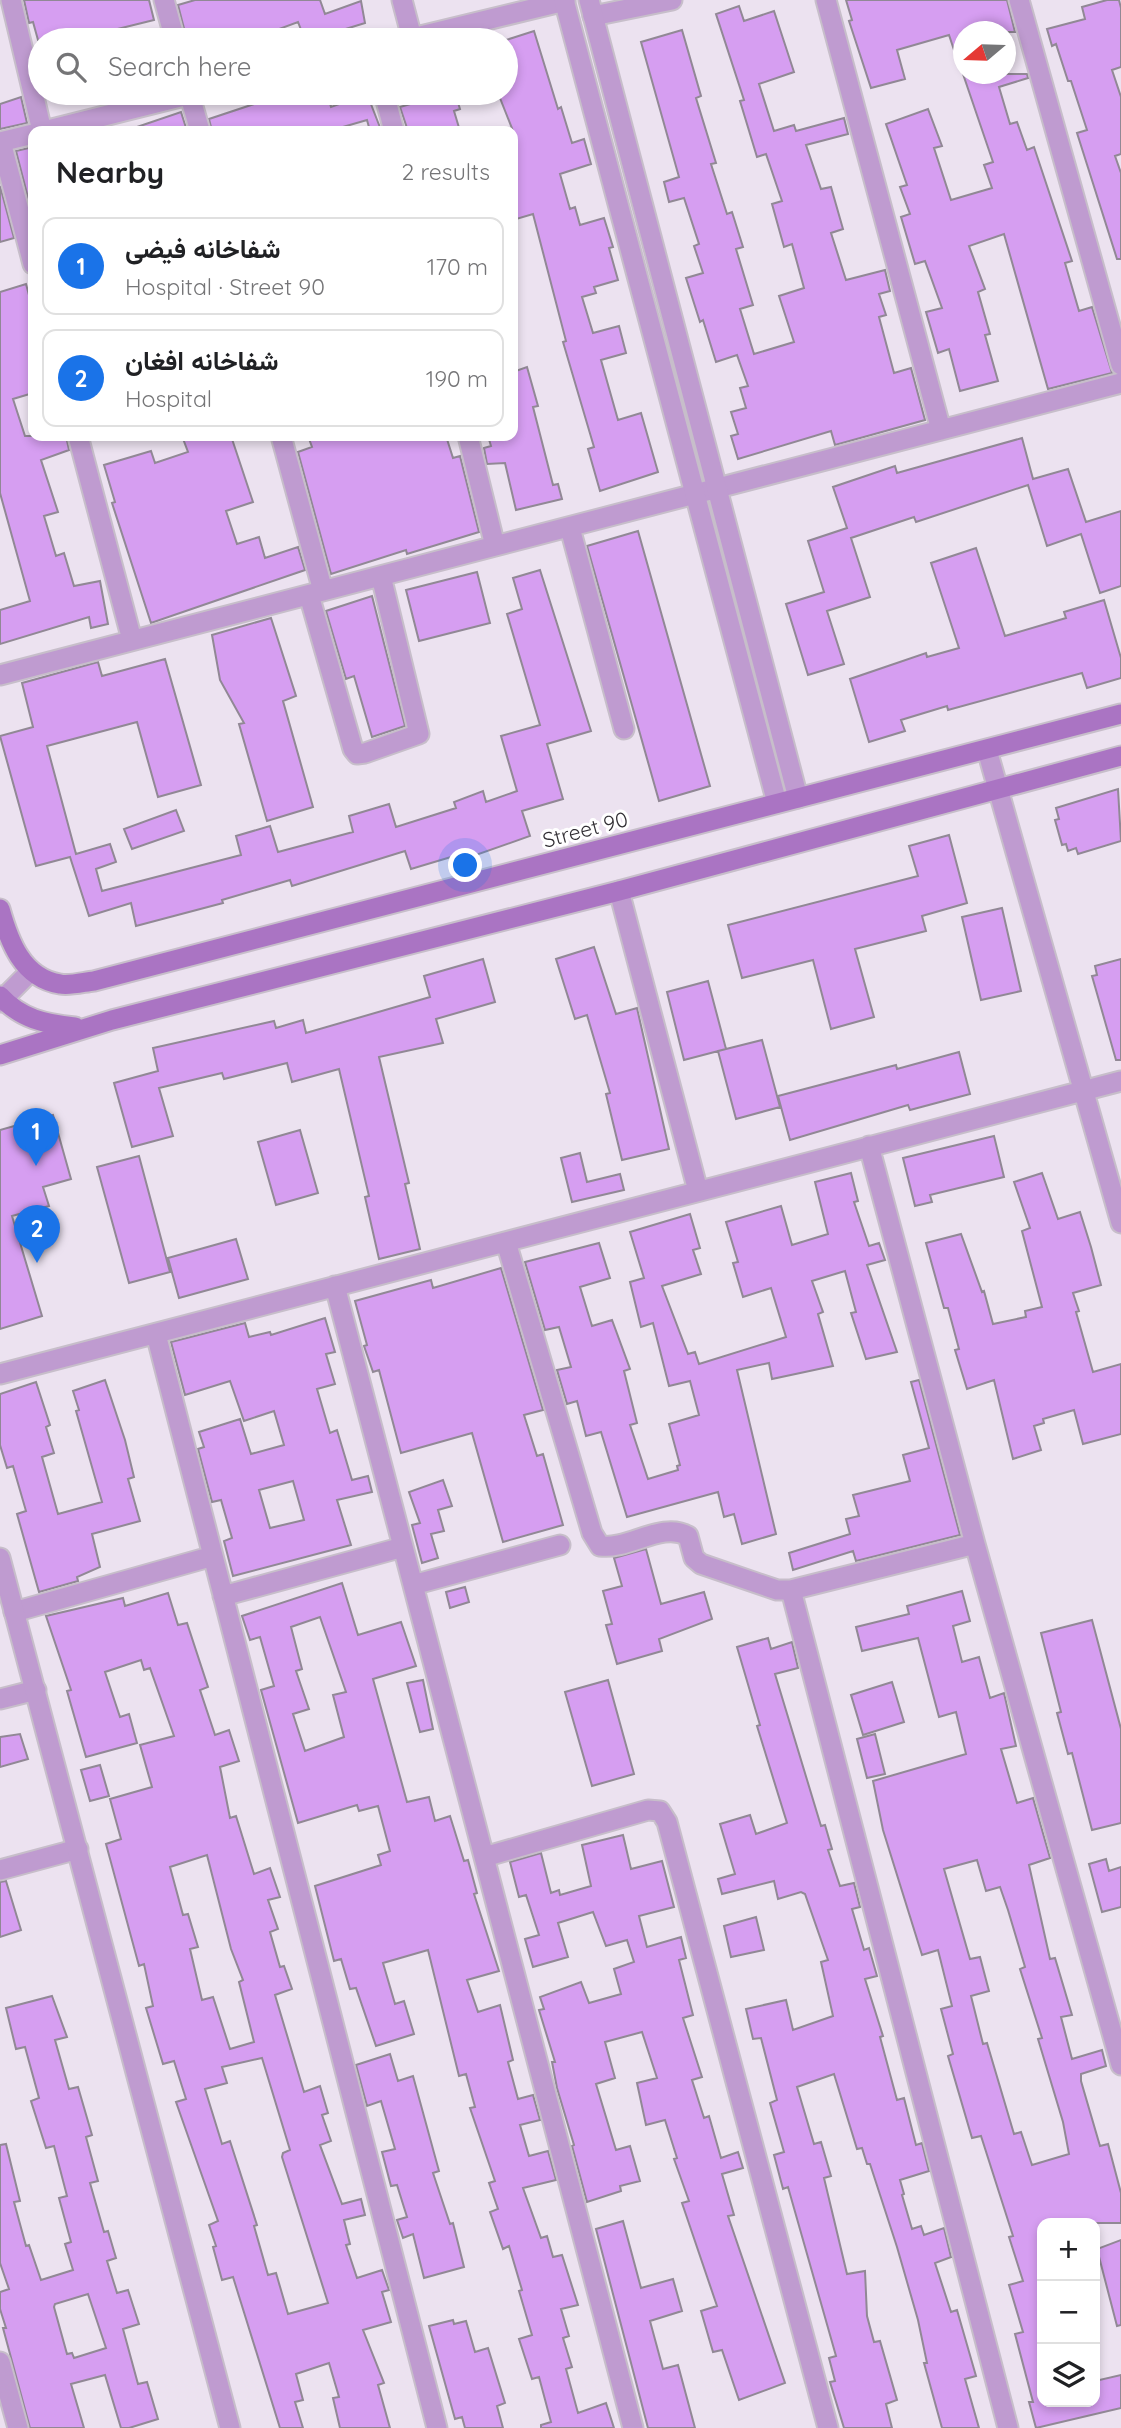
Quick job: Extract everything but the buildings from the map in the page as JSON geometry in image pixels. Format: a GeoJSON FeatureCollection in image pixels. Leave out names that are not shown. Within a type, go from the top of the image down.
{"type":"FeatureCollection","features":[{"type":"Feature","properties":{"kind":"main road","name":"Street 90"},"geometry":{"type":"LineString","coordinates":[[31,971],[60,984],[94,981],[1121,714]]}},
{"type":"Feature","properties":{"kind":"main road"},"geometry":{"type":"LineString","coordinates":[[0,1055],[83,1028],[392,946],[619,891],[1121,756]]}},
{"type":"Feature","properties":{"kind":"main road"},"geometry":{"type":"LineString","coordinates":[[0,909],[4,941],[31,971]]}},
{"type":"Feature","properties":{"kind":"main road"},"geometry":{"type":"LineString","coordinates":[[1,999],[22,1015],[41,1024],[83,1028]]}},
{"type":"Feature","properties":{"kind":"street"},"geometry":{"type":"LineString","coordinates":[[11,0],[28,70]]}},
{"type":"Feature","properties":{"kind":"street"},"geometry":{"type":"LineString","coordinates":[[164,0],[172,28]]}},
{"type":"Feature","properties":{"kind":"street"},"geometry":{"type":"LineString","coordinates":[[402,0],[406,28]]}},
{"type":"Feature","properties":{"kind":"street"},"geometry":{"type":"LineString","coordinates":[[671,0],[591,8],[797,797]]}},
{"type":"Feature","properties":{"kind":"street"},"geometry":{"type":"LineString","coordinates":[[826,0],[941,430]]}},
{"type":"Feature","properties":{"kind":"street"},"geometry":{"type":"LineString","coordinates":[[1019,0],[1121,365]]}},
{"type":"Feature","properties":{"kind":"street"},"geometry":{"type":"LineString","coordinates":[[453,28],[565,1],[778,803]]}},
{"type":"Feature","properties":{"kind":"street"},"geometry":{"type":"LineString","coordinates":[[37,105],[42,126]]}},
{"type":"Feature","properties":{"kind":"street"},"geometry":{"type":"LineString","coordinates":[[63,126],[145,105]]}},
{"type":"Feature","properties":{"kind":"street"},"geometry":{"type":"LineString","coordinates":[[195,105],[199,126]]}},
{"type":"Feature","properties":{"kind":"street"},"geometry":{"type":"LineString","coordinates":[[387,105],[393,126]]}},
{"type":"Feature","properties":{"kind":"street"},"geometry":{"type":"LineString","coordinates":[[28,135],[1,142],[28,245]]}},
{"type":"Feature","properties":{"kind":"street"},"geometry":{"type":"LineString","coordinates":[[0,675],[1121,383]]}},
{"type":"Feature","properties":{"kind":"street"},"geometry":{"type":"LineString","coordinates":[[79,441],[132,640]]}},
{"type":"Feature","properties":{"kind":"street"},"geometry":{"type":"LineString","coordinates":[[282,441],[353,749],[357,754],[419,734],[381,576]]}},
{"type":"Feature","properties":{"kind":"street"},"geometry":{"type":"LineString","coordinates":[[469,441],[495,546]]}},
{"type":"Feature","properties":{"kind":"street"},"geometry":{"type":"LineString","coordinates":[[570,528],[624,729]]}},
{"type":"Feature","properties":{"kind":"street"},"geometry":{"type":"LineString","coordinates":[[987,751],[1121,1223]]}},
{"type":"Feature","properties":{"kind":"street"},"geometry":{"type":"LineString","coordinates":[[619,891],[698,1191]]}},
{"type":"Feature","properties":{"kind":"street"},"geometry":{"type":"LineString","coordinates":[[1,999],[31,971]]}},
{"type":"Feature","properties":{"kind":"street"},"geometry":{"type":"LineString","coordinates":[[0,1374],[1121,1081]]}},
{"type":"Feature","properties":{"kind":"street"},"geometry":{"type":"LineString","coordinates":[[869,1146],[975,1544],[1121,2065]]}},
{"type":"Feature","properties":{"kind":"street"},"geometry":{"type":"LineString","coordinates":[[506,1242],[592,1533],[600,1546],[614,1548],[673,1530],[688,1536],[694,1558],[701,1563],[777,1590],[791,1590],[975,1544]]}},
{"type":"Feature","properties":{"kind":"street"},"geometry":{"type":"LineString","coordinates":[[335,1286],[634,2428]]}},
{"type":"Feature","properties":{"kind":"street"},"geometry":{"type":"LineString","coordinates":[[156,1334],[437,2428]]}},
{"type":"Feature","properties":{"kind":"street"},"geometry":{"type":"LineString","coordinates":[[413,1584],[560,1545]]}},
{"type":"Feature","properties":{"kind":"street"},"geometry":{"type":"LineString","coordinates":[[223,1596],[403,1547]]}},
{"type":"Feature","properties":{"kind":"street"},"geometry":{"type":"LineString","coordinates":[[14,1612],[213,1556]]}},
{"type":"Feature","properties":{"kind":"street"},"geometry":{"type":"LineString","coordinates":[[0,1558],[230,2428]]}},
{"type":"Feature","properties":{"kind":"street"},"geometry":{"type":"LineString","coordinates":[[791,1590],[1008,2428]]}},
{"type":"Feature","properties":{"kind":"street"},"geometry":{"type":"LineString","coordinates":[[0,1699],[36,1690]]}},
{"type":"Feature","properties":{"kind":"street"},"geometry":{"type":"LineString","coordinates":[[484,1857],[648,1810],[660,1811],[667,1822],[828,2428]]}},
{"type":"Feature","properties":{"kind":"street"},"geometry":{"type":"LineString","coordinates":[[0,1870],[78,1849]]}},
{"type":"Feature","properties":{"kind":"street"},"geometry":{"type":"LineString","coordinates":[[0,2361],[18,2428]]}},
{"type":"Feature","properties":{"kind":"place","name":"شفاخانه فیضی"},"geometry":{"type":"Point","coordinates":[36,1166]}},
{"type":"Feature","properties":{"kind":"place","name":"شفاخانه افغان"},"geometry":{"type":"Point","coordinates":[37,1263]}}]}
